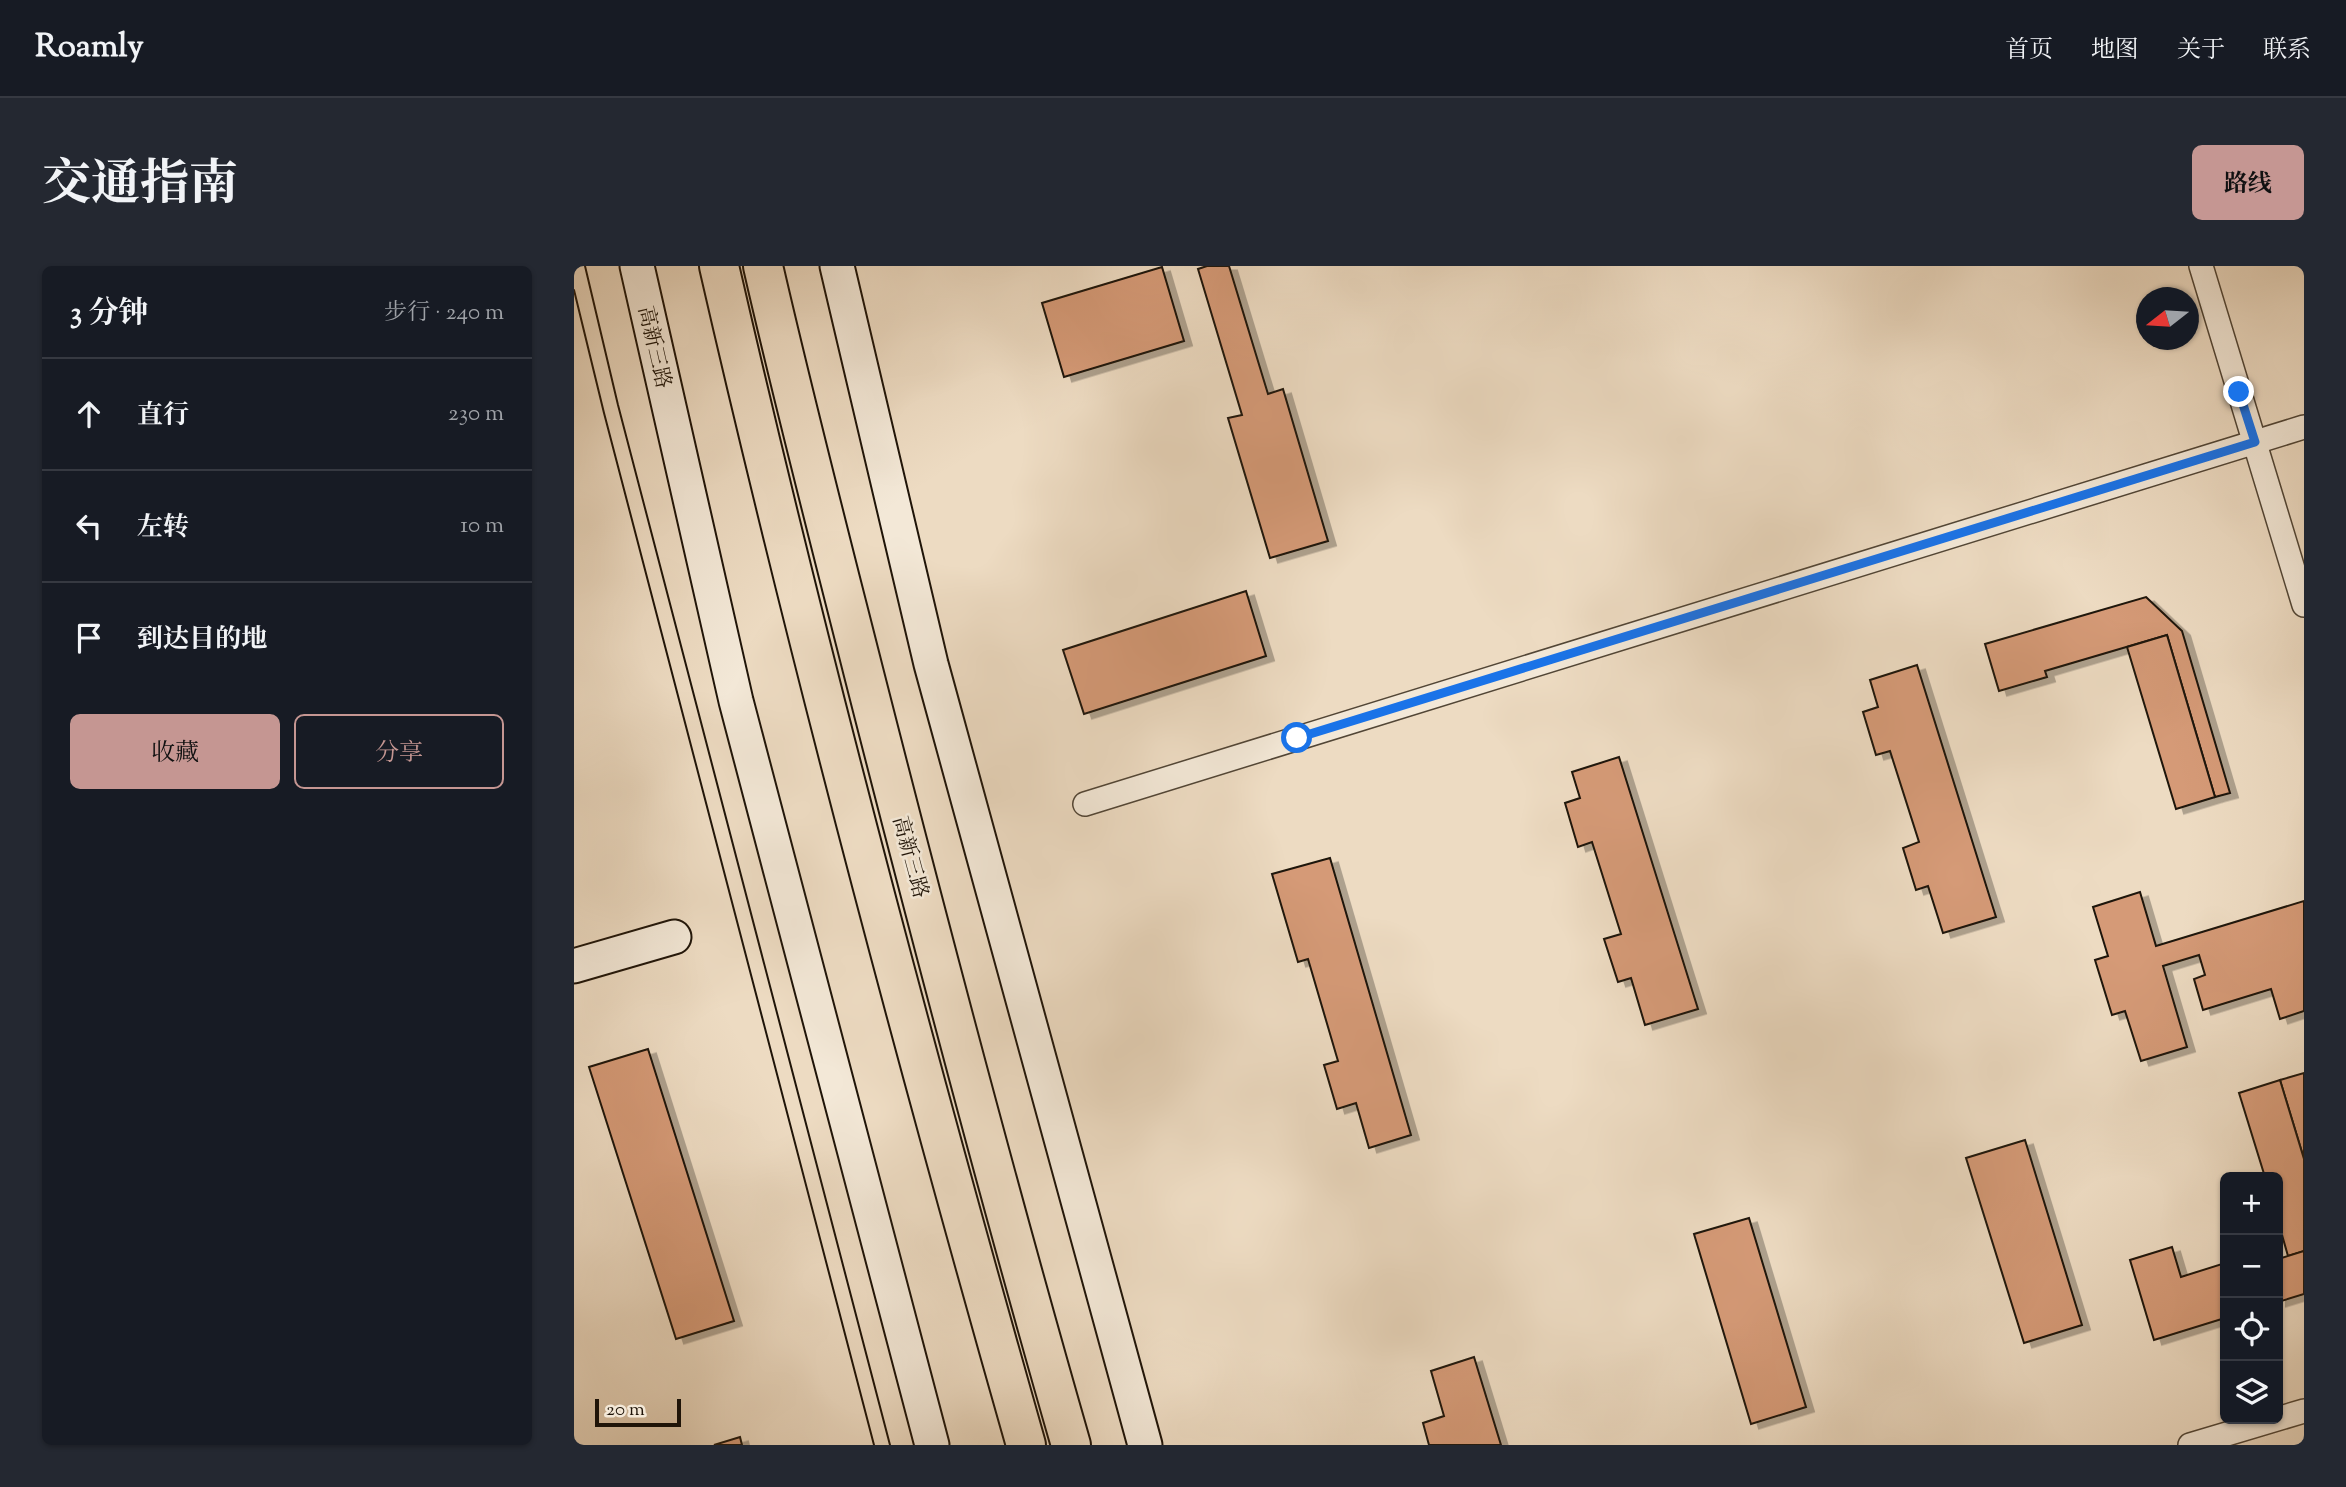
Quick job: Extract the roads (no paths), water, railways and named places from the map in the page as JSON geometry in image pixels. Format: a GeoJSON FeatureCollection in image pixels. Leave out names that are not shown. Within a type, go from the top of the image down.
{"type":"FeatureCollection","features":[{"type":"Feature","properties":{"kind":"highway","name":"高新三路"},"geometry":{"type":"LineString","coordinates":[[719,266],[855,817],[970,1249],[1027,1445]]}},
{"type":"Feature","properties":{"kind":"highway","name":"高新三路"},"geometry":{"type":"LineString","coordinates":[[763,266],[901,820],[1008,1224],[1071,1445]]}},
{"type":"Feature","properties":{"kind":"main road","name":"高新三路"},"geometry":{"type":"LineString","coordinates":[[637,266],[736,701],[932,1445]]}},
{"type":"Feature","properties":{"kind":"main road"},"geometry":{"type":"LineString","coordinates":[[837,266],[931,664],[1145,1445]]}},
{"type":"Feature","properties":{"kind":"main road"},"geometry":{"type":"LineString","coordinates":[[574,966],[674,937]]}},
{"type":"Feature","properties":{"kind":"street"},"geometry":{"type":"LineString","coordinates":[[2201,266],[2304,605]]}},
{"type":"Feature","properties":{"kind":"street"},"geometry":{"type":"LineString","coordinates":[[1085,804],[2304,426]]}},
{"type":"Feature","properties":{"kind":"street"},"geometry":{"type":"LineString","coordinates":[[2190,1445],[2304,1411]]}},
{"type":"Feature","properties":{"kind":"tram line"},"geometry":{"type":"LineString","coordinates":[[585,266],[618,405],[890,1445]]}},
{"type":"Feature","properties":{"kind":"tram line"},"geometry":{"type":"LineString","coordinates":[[574,290],[874,1445]]}}]}
